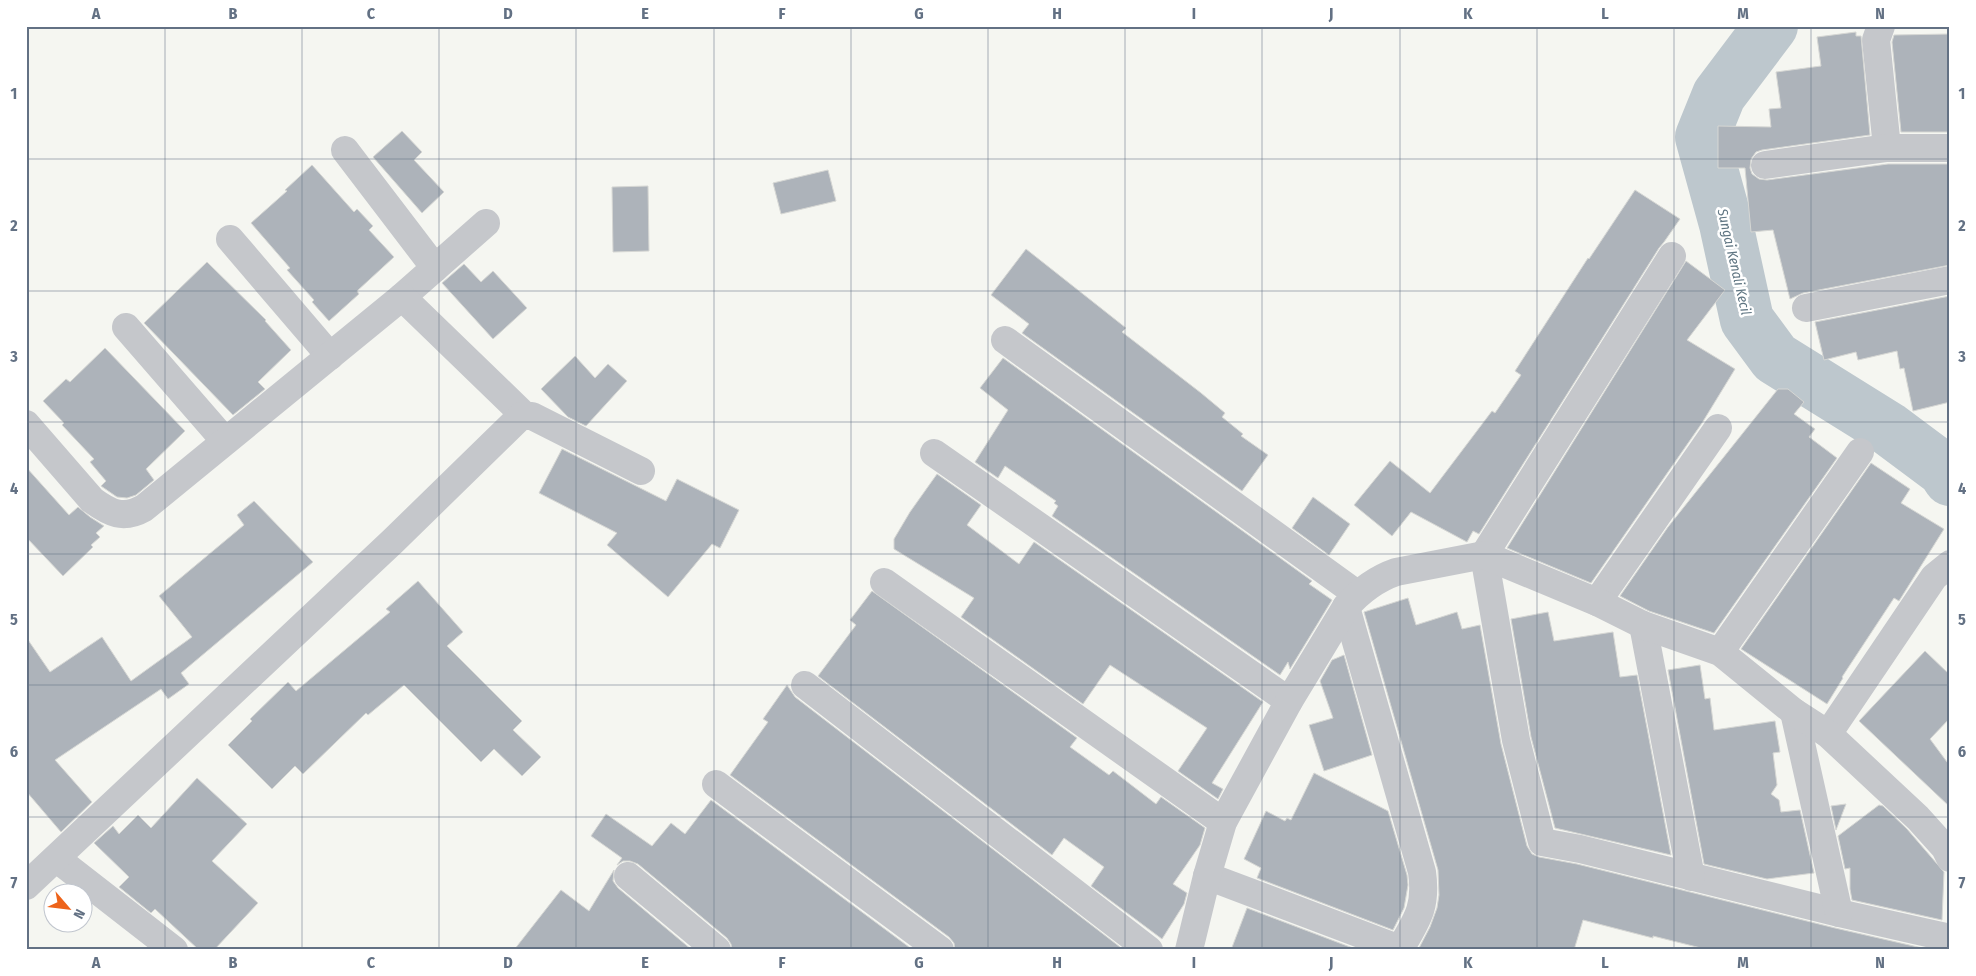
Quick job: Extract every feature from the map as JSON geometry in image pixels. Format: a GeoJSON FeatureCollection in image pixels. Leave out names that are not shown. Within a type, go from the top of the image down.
{"type":"FeatureCollection","features":[{"type":"Feature","properties":{"kind":"street"},"geometry":{"type":"LineString","coordinates":[[1882,26],[1876,40],[1887,148]]}},
{"type":"Feature","properties":{"kind":"street"},"geometry":{"type":"LineString","coordinates":[[1765,165],[1887,148],[1950,148]]}},
{"type":"Feature","properties":{"kind":"street"},"geometry":{"type":"LineString","coordinates":[[344,150],[435,268]]}},
{"type":"Feature","properties":{"kind":"street"},"geometry":{"type":"LineString","coordinates":[[26,424],[92,500],[102,507],[119,514],[129,515],[144,508],[330,356],[402,297],[486,223]]}},
{"type":"Feature","properties":{"kind":"street"},"geometry":{"type":"LineString","coordinates":[[230,239],[330,356]]}},
{"type":"Feature","properties":{"kind":"street"},"geometry":{"type":"LineString","coordinates":[[1672,256],[1484,555],[1516,740],[1542,842],[1580,849],[1839,913],[1950,938]]}},
{"type":"Feature","properties":{"kind":"street"},"geometry":{"type":"LineString","coordinates":[[1806,308],[1950,280]]}},
{"type":"Feature","properties":{"kind":"street"},"geometry":{"type":"LineString","coordinates":[[402,297],[524,415],[532,416],[641,471]]}},
{"type":"Feature","properties":{"kind":"street"},"geometry":{"type":"LineString","coordinates":[[126,327],[225,441]]}},
{"type":"Feature","properties":{"kind":"street"},"geometry":{"type":"LineString","coordinates":[[1004,340],[1351,600],[1422,872],[1425,890],[1418,918],[1401,949],[1207,876]]}},
{"type":"Feature","properties":{"kind":"street"},"geometry":{"type":"LineString","coordinates":[[26,886],[394,541],[524,415]]}},
{"type":"Feature","properties":{"kind":"street"},"geometry":{"type":"LineString","coordinates":[[1597,602],[1718,428]]}},
{"type":"Feature","properties":{"kind":"street"},"geometry":{"type":"LineString","coordinates":[[1720,652],[1860,452]]}},
{"type":"Feature","properties":{"kind":"street"},"geometry":{"type":"LineString","coordinates":[[934,453],[1289,701]]}},
{"type":"Feature","properties":{"kind":"street"},"geometry":{"type":"LineString","coordinates":[[1189,950],[1207,876],[1223,822],[1289,701],[1351,600],[1382,577],[1396,572],[1484,555],[1597,602],[1642,624],[1720,652],[1794,712],[1828,734],[1918,818],[1945,848],[1950,858]]}},
{"type":"Feature","properties":{"kind":"street"},"geometry":{"type":"LineString","coordinates":[[1828,734],[1934,577],[1950,564]]}},
{"type":"Feature","properties":{"kind":"street"},"geometry":{"type":"LineString","coordinates":[[884,582],[1223,822]]}},
{"type":"Feature","properties":{"kind":"street"},"geometry":{"type":"LineString","coordinates":[[1642,624],[1691,877]]}},
{"type":"Feature","properties":{"kind":"street"},"geometry":{"type":"LineString","coordinates":[[805,685],[1149,950]]}},
{"type":"Feature","properties":{"kind":"street"},"geometry":{"type":"LineString","coordinates":[[1794,712],[1839,913]]}},
{"type":"Feature","properties":{"kind":"street"},"geometry":{"type":"LineString","coordinates":[[716,784],[940,950]]}},
{"type":"Feature","properties":{"kind":"street"},"geometry":{"type":"LineString","coordinates":[[56,859],[174,950]]}},
{"type":"Feature","properties":{"kind":"street"},"geometry":{"type":"LineString","coordinates":[[628,876],[717,950]]}},
{"type":"Feature","properties":{"kind":"building"},"geometry":{"type":"Polygon","coordinates":[[[1856,32],[1856,36],[1861,36],[1870,135],[1762,150],[1756,152],[1751,159],[1750,168],[1752,174],[1759,179],[1767,180],[1888,164],[1950,164],[1950,265],[1803,293],[1790,299],[1773,230],[1751,232],[1745,168],[1718,168],[1718,126],[1771,127],[1769,109],[1781,108],[1776,72],[1821,66],[1817,37],[1856,32]]]}},
{"type":"Feature","properties":{"kind":"building"},"geometry":{"type":"Polygon","coordinates":[[[1950,34],[1950,132],[1901,132],[1892,42],[1894,35],[1950,34]]]}},
{"type":"Feature","properties":{"kind":"building"},"geometry":{"type":"Polygon","coordinates":[[[402,131],[422,152],[414,160],[444,192],[422,213],[373,157],[402,131]]]}},
{"type":"Feature","properties":{"kind":"building"},"geometry":{"type":"Polygon","coordinates":[[[312,165],[354,212],[357,209],[373,226],[369,230],[394,257],[357,291],[359,294],[329,321],[312,302],[314,300],[287,270],[290,268],[251,223],[287,191],[285,190],[312,165]]]}},
{"type":"Feature","properties":{"kind":"building"},"geometry":{"type":"Polygon","coordinates":[[[828,170],[836,201],[781,214],[773,183],[828,170]]]}},
{"type":"Feature","properties":{"kind":"building"},"geometry":{"type":"Polygon","coordinates":[[[648,186],[649,251],[613,252],[612,187],[648,186]]]}},
{"type":"Feature","properties":{"kind":"building"},"geometry":{"type":"Polygon","coordinates":[[[1635,190],[1680,219],[1659,248],[1479,534],[1473,531],[1467,542],[1411,512],[1392,536],[1354,505],[1390,461],[1430,493],[1492,411],[1495,413],[1521,375],[1515,371],[1588,258],[1635,190]]]}},
{"type":"Feature","properties":{"kind":"building"},"geometry":{"type":"Polygon","coordinates":[[[1026,249],[1126,328],[1122,332],[1225,413],[1222,417],[1243,434],[1241,436],[1268,455],[1242,491],[1022,333],[1029,324],[991,295],[1026,249]]]}},
{"type":"Feature","properties":{"kind":"building"},"geometry":{"type":"Polygon","coordinates":[[[1686,261],[1725,290],[1687,340],[1735,369],[1702,423],[1591,583],[1507,548],[1686,261]]]}},
{"type":"Feature","properties":{"kind":"building"},"geometry":{"type":"Polygon","coordinates":[[[207,262],[266,320],[291,350],[258,382],[265,389],[233,415],[144,323],[207,262]]]}},
{"type":"Feature","properties":{"kind":"building"},"geometry":{"type":"Polygon","coordinates":[[[464,264],[481,282],[493,271],[527,308],[493,339],[442,283],[464,264]]]}},
{"type":"Feature","properties":{"kind":"building"},"geometry":{"type":"Polygon","coordinates":[[[1950,296],[1950,402],[1913,411],[1904,368],[1900,369],[1897,351],[1858,360],[1856,352],[1824,360],[1815,322],[1950,296]]]}},
{"type":"Feature","properties":{"kind":"building"},"geometry":{"type":"Polygon","coordinates":[[[105,348],[185,431],[146,469],[154,480],[136,495],[127,498],[117,497],[101,486],[106,481],[90,462],[94,459],[62,425],[64,423],[43,401],[66,379],[70,382],[105,348]]]}},
{"type":"Feature","properties":{"kind":"building"},"geometry":{"type":"Polygon","coordinates":[[[575,356],[595,378],[608,364],[627,381],[586,426],[568,417],[541,389],[575,356]]]}},
{"type":"Feature","properties":{"kind":"building"},"geometry":{"type":"Polygon","coordinates":[[[1003,358],[1312,581],[1309,584],[1332,600],[1290,669],[1288,662],[1280,675],[1052,516],[1058,506],[1054,503],[1056,501],[1005,466],[998,478],[975,462],[1008,410],[980,388],[1003,358]]]}},
{"type":"Feature","properties":{"kind":"building"},"geometry":{"type":"Polygon","coordinates":[[[1778,389],[1788,389],[1804,402],[1794,414],[1815,429],[1809,437],[1837,458],[1714,633],[1649,611],[1620,596],[1668,527],[1778,389]]]}},
{"type":"Feature","properties":{"kind":"building"},"geometry":{"type":"Polygon","coordinates":[[[562,449],[666,501],[677,479],[739,510],[720,548],[712,544],[668,597],[607,545],[617,533],[539,493],[562,449]]]}},
{"type":"Feature","properties":{"kind":"building"},"geometry":{"type":"Polygon","coordinates":[[[1871,463],[1910,489],[1901,503],[1944,529],[1899,601],[1894,598],[1842,677],[1827,704],[1741,649],[1871,463]]]}},
{"type":"Feature","properties":{"kind":"building"},"geometry":{"type":"Polygon","coordinates":[[[26,467],[69,515],[78,507],[104,526],[96,533],[100,537],[91,545],[93,547],[63,576],[26,537],[26,467]]]}},
{"type":"Feature","properties":{"kind":"building"},"geometry":{"type":"Polygon","coordinates":[[[937,474],[981,505],[967,525],[1019,564],[1034,542],[1263,702],[1212,783],[1223,789],[1218,799],[1178,771],[1207,728],[1110,665],[1083,704],[961,617],[974,598],[894,549],[894,539],[910,512],[937,474]]]}},
{"type":"Feature","properties":{"kind":"building"},"geometry":{"type":"Polygon","coordinates":[[[1313,497],[1350,524],[1329,555],[1292,528],[1313,497]]]}},
{"type":"Feature","properties":{"kind":"building"},"geometry":{"type":"Polygon","coordinates":[[[254,501],[313,562],[181,673],[189,684],[168,699],[161,689],[55,760],[92,802],[61,832],[26,791],[26,637],[50,672],[102,637],[131,681],[192,637],[159,596],[244,525],[237,515],[254,501]]]}},
{"type":"Feature","properties":{"kind":"building"},"geometry":{"type":"Polygon","coordinates":[[[418,581],[463,632],[447,646],[522,721],[513,730],[541,757],[522,776],[494,749],[481,762],[404,685],[368,715],[366,713],[303,774],[295,766],[272,789],[228,745],[252,721],[250,719],[288,682],[296,691],[390,612],[386,609],[418,581]]]}},
{"type":"Feature","properties":{"kind":"building"},"geometry":{"type":"Polygon","coordinates":[[[872,591],[1077,738],[1070,747],[1109,775],[1113,771],[1156,804],[1161,797],[1205,828],[1200,845],[1173,884],[1187,893],[1184,904],[1162,939],[1091,886],[1104,867],[1064,838],[1052,855],[818,676],[856,625],[850,620],[872,591]]]}},
{"type":"Feature","properties":{"kind":"building"},"geometry":{"type":"Polygon","coordinates":[[[1408,598],[1416,625],[1457,612],[1462,629],[1480,625],[1501,744],[1527,846],[1532,854],[1931,950],[1709,950],[1583,920],[1574,950],[1418,950],[1437,908],[1439,895],[1438,870],[1364,612],[1408,598]]]}},
{"type":"Feature","properties":{"kind":"building"},"geometry":{"type":"Polygon","coordinates":[[[1548,612],[1554,641],[1613,632],[1620,677],[1637,675],[1671,855],[1555,828],[1531,737],[1511,619],[1548,612]]]}},
{"type":"Feature","properties":{"kind":"building"},"geometry":{"type":"Polygon","coordinates":[[[1925,651],[1950,675],[1950,718],[1930,739],[1950,766],[1950,807],[1859,721],[1925,651]]]}},
{"type":"Feature","properties":{"kind":"building"},"geometry":{"type":"Polygon","coordinates":[[[1344,655],[1372,755],[1324,771],[1309,725],[1333,718],[1320,681],[1332,660],[1344,655]]]}},
{"type":"Feature","properties":{"kind":"building"},"geometry":{"type":"Polygon","coordinates":[[[1700,665],[1705,699],[1710,698],[1714,730],[1775,721],[1780,752],[1773,753],[1777,785],[1771,794],[1779,800],[1781,812],[1800,810],[1814,873],[1767,879],[1704,864],[1668,670],[1700,665]]]}},
{"type":"Feature","properties":{"kind":"building"},"geometry":{"type":"Polygon","coordinates":[[[787,685],[795,697],[1120,947],[1118,950],[955,950],[954,943],[949,937],[730,775],[768,722],[763,719],[787,685]]]}},
{"type":"Feature","properties":{"kind":"building"},"geometry":{"type":"Polygon","coordinates":[[[1314,773],[1388,811],[1407,875],[1408,885],[1404,908],[1393,930],[1257,878],[1261,868],[1244,859],[1266,811],[1285,821],[1287,818],[1291,820],[1314,773]]]}},
{"type":"Feature","properties":{"kind":"building"},"geometry":{"type":"Polygon","coordinates":[[[197,778],[247,824],[212,861],[258,903],[214,950],[199,950],[155,909],[151,913],[119,887],[129,877],[94,843],[113,826],[119,834],[138,815],[151,828],[197,778]]]}},
{"type":"Feature","properties":{"kind":"building"},"geometry":{"type":"Polygon","coordinates":[[[711,800],[913,950],[732,950],[727,938],[638,864],[623,861],[617,865],[622,858],[591,836],[606,814],[652,846],[671,823],[685,834],[711,800]]]}},
{"type":"Feature","properties":{"kind":"building"},"geometry":{"type":"Polygon","coordinates":[[[1846,804],[1836,830],[1831,806],[1846,804]]]}},
{"type":"Feature","properties":{"kind":"building"},"geometry":{"type":"Polygon","coordinates":[[[1879,805],[1883,806],[1907,829],[1944,872],[1942,920],[1852,900],[1850,868],[1845,869],[1838,836],[1879,805]]]}},
{"type":"Feature","properties":{"kind":"building"},"geometry":{"type":"Polygon","coordinates":[[[614,870],[613,881],[618,888],[692,950],[514,950],[561,890],[589,911],[614,870]]]}},
{"type":"Feature","properties":{"kind":"building"},"geometry":{"type":"Polygon","coordinates":[[[1247,908],[1358,950],[1231,950],[1247,908]]]}},
{"type":"Feature","properties":{"kind":"waterway","name":"Sungai Kenali Kecil"},"geometry":{"type":"LineString","coordinates":[[1771,26],[1719,95],[1702,137],[1726,224],[1747,320],[1775,358],[1889,429],[1944,470],[1950,479]]}}]}
